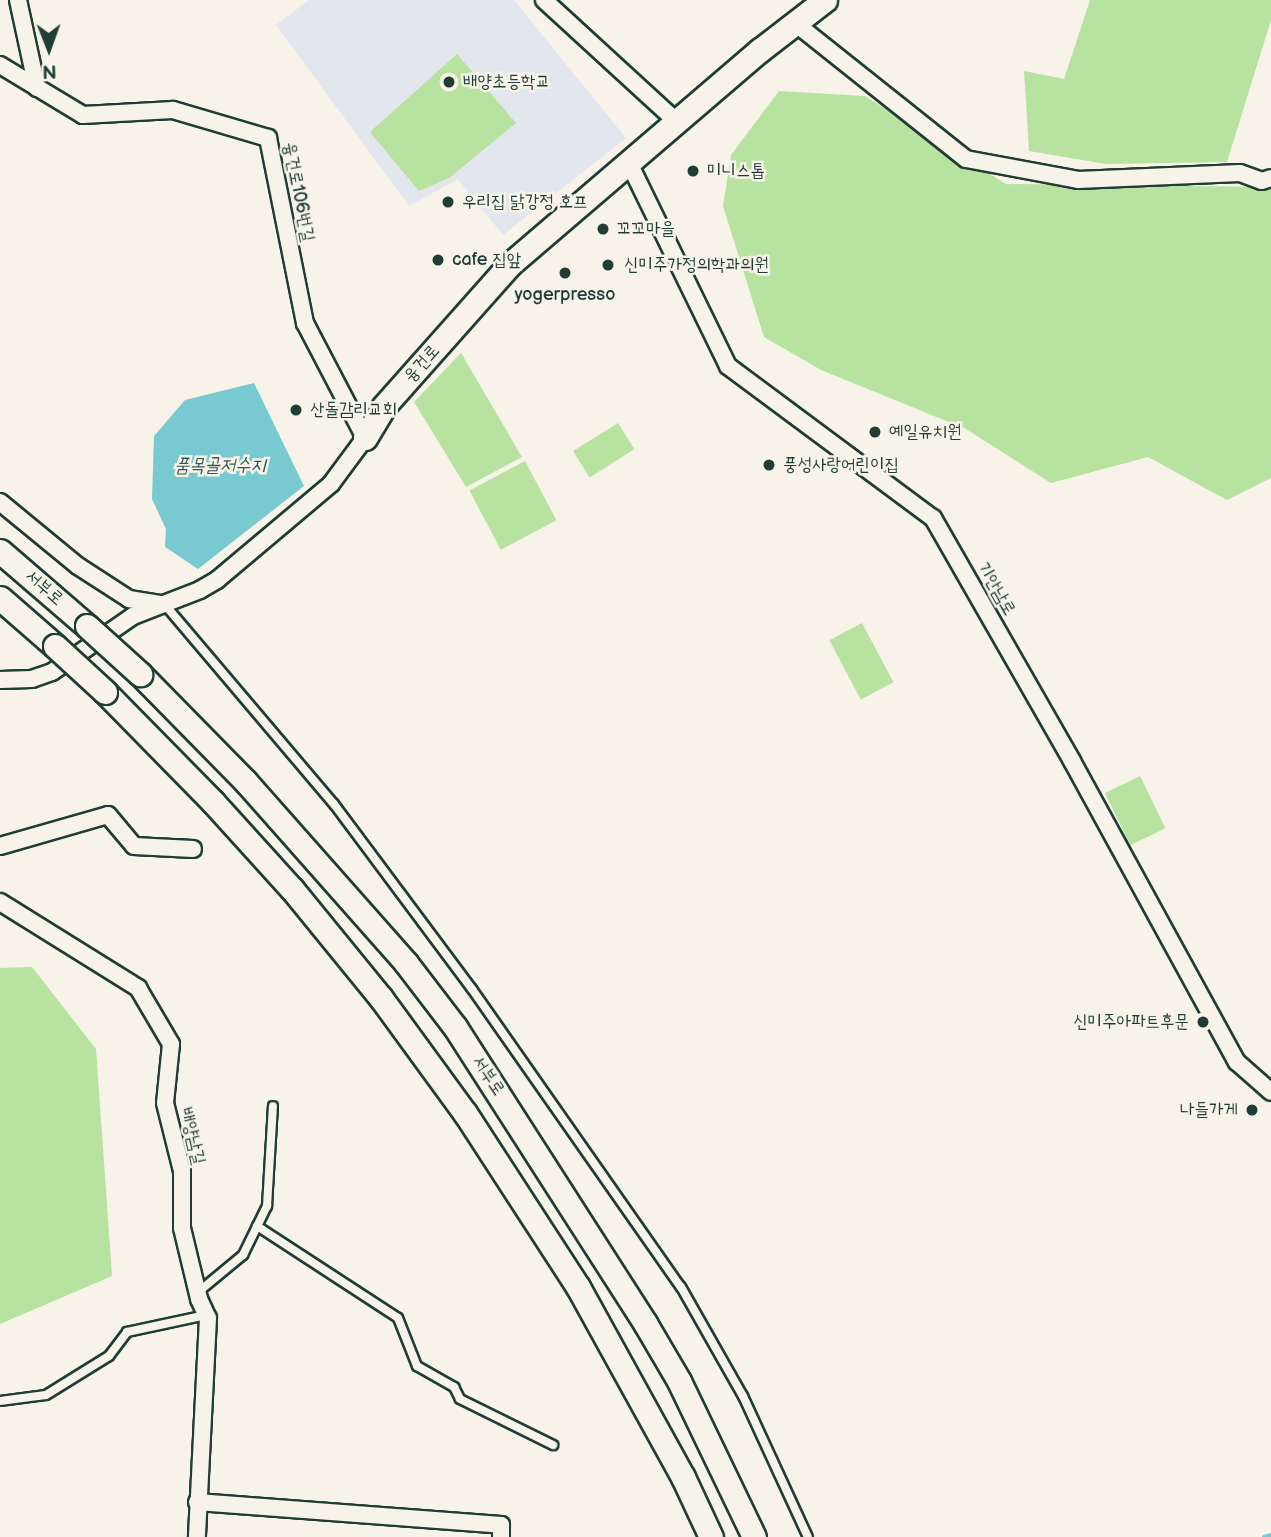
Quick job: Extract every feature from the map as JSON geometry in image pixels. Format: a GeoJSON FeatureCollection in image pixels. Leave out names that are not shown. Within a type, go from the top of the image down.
{"type":"FeatureCollection","features":[{"type":"Feature","properties":{"kind":"main road","name":"융건로"},"geometry":{"type":"LineString","coordinates":[[365,438],[384,406],[509,265],[628,161],[825,0]]}},
{"type":"Feature","properties":{"kind":"main road","name":"서부로"},"geometry":{"type":"LineString","coordinates":[[0,551],[140,674],[246,782],[406,963],[455,1027],[645,1323],[678,1381],[754,1537]]}},
{"type":"Feature","properties":{"kind":"main road","name":"서부로"},"geometry":{"type":"LineString","coordinates":[[0,597],[106,692],[213,802],[292,890],[381,998],[509,1176],[578,1287],[683,1477],[711,1537]]}},
{"type":"Feature","properties":{"kind":"street"},"geometry":{"type":"LineString","coordinates":[[18,0],[37,88]]}},
{"type":"Feature","properties":{"kind":"street"},"geometry":{"type":"LineString","coordinates":[[544,0],[676,121]]}},
{"type":"Feature","properties":{"kind":"street"},"geometry":{"type":"LineString","coordinates":[[795,23],[966,159],[1078,180],[1240,173],[1262,181],[1271,178]]}},
{"type":"Feature","properties":{"kind":"street","name":"융건로106번길"},"geometry":{"type":"LineString","coordinates":[[0,65],[83,115],[173,110],[268,138],[305,323],[365,438]]}},
{"type":"Feature","properties":{"kind":"street","name":"기안남로"},"geometry":{"type":"LineString","coordinates":[[628,161],[728,366],[933,518],[1072,761],[1237,1062],[1271,1092]]}},
{"type":"Feature","properties":{"kind":"street","name":"융건로"},"geometry":{"type":"LineString","coordinates":[[0,680],[32,679],[52,672],[133,616],[165,605],[217,580],[331,484],[365,438]]}},
{"type":"Feature","properties":{"kind":"street"},"geometry":{"type":"LineString","coordinates":[[0,502],[78,566],[129,599],[165,605]]}},
{"type":"Feature","properties":{"kind":"street"},"geometry":{"type":"LineString","coordinates":[[0,846],[108,815],[134,846],[193,849]]}},
{"type":"Feature","properties":{"kind":"street","name":"배양남길"},"geometry":{"type":"LineString","coordinates":[[0,902],[138,988],[171,1044],[165,1103],[182,1171],[182,1228],[197,1293],[206,1315],[197,1537]]}},
{"type":"Feature","properties":{"kind":"street"},"geometry":{"type":"LineString","coordinates":[[197,1502],[501,1525],[501,1537]]}},
{"type":"Feature","properties":{"kind":"lane"},"geometry":{"type":"LineString","coordinates":[[165,605],[334,804],[472,989],[681,1287],[743,1396],[808,1537]]}},
{"type":"Feature","properties":{"kind":"lane"},"geometry":{"type":"LineString","coordinates":[[197,1293],[243,1255],[267,1206],[273,1106]]}},
{"type":"Feature","properties":{"kind":"lane"},"geometry":{"type":"LineString","coordinates":[[257,1226],[398,1318],[417,1366],[454,1387],[460,1399],[554,1445]]}},
{"type":"Feature","properties":{"kind":"lane"},"geometry":{"type":"LineString","coordinates":[[0,1401],[47,1395],[109,1356],[127,1332],[206,1315]]}},
{"type":"Feature","properties":{"kind":"shaded area","name":"배양초등학교"},"geometry":{"type":"Polygon","coordinates":[[[309,0],[514,0],[626,138],[503,235],[458,179],[409,206],[276,25],[309,0]]]}},
{"type":"Feature","properties":{"kind":"green space"},"geometry":{"type":"Polygon","coordinates":[[[1090,0],[1271,0],[1271,20],[1227,162],[1106,164],[1029,151],[1024,71],[1064,79],[1090,0]]]}},
{"type":"Feature","properties":{"kind":"green space"},"geometry":{"type":"Polygon","coordinates":[[[457,54],[516,123],[449,178],[419,191],[370,132],[457,54]]]}},
{"type":"Feature","properties":{"kind":"green space"},"geometry":{"type":"Polygon","coordinates":[[[779,91],[865,96],[1006,184],[1271,187],[1271,478],[1227,500],[1148,457],[1051,483],[966,429],[821,370],[764,337],[723,206],[731,155],[779,91]]]}},
{"type":"Feature","properties":{"kind":"green space"},"geometry":{"type":"Polygon","coordinates":[[[461,353],[522,457],[466,487],[414,402],[461,353]]]}},
{"type":"Feature","properties":{"kind":"green space"},"geometry":{"type":"Polygon","coordinates":[[[618,423],[634,449],[589,477],[573,451],[618,423]]]}},
{"type":"Feature","properties":{"kind":"green space"},"geometry":{"type":"Polygon","coordinates":[[[525,461],[556,520],[501,550],[469,491],[525,461]]]}},
{"type":"Feature","properties":{"kind":"green space"},"geometry":{"type":"Polygon","coordinates":[[[862,623],[893,682],[861,700],[829,640],[862,623]]]}},
{"type":"Feature","properties":{"kind":"green space"},"geometry":{"type":"Polygon","coordinates":[[[1140,776],[1165,828],[1130,845],[1105,793],[1140,776]]]}},
{"type":"Feature","properties":{"kind":"green space"},"geometry":{"type":"Polygon","coordinates":[[[32,967],[96,1049],[112,1276],[0,1324],[0,968],[32,967]]]}},
{"type":"Feature","properties":{"kind":"water","name":"품목골저수지"},"geometry":{"type":"Polygon","coordinates":[[[254,383],[304,486],[198,569],[165,547],[166,529],[152,499],[154,436],[185,400],[254,383]]]}},
{"type":"Feature","properties":{"kind":"waterway"},"geometry":{"type":"LineString","coordinates":[[1264,1537],[1271,1535]]}},
{"type":"Feature","properties":{"kind":"place","name":"배양초등학교"},"geometry":{"type":"Point","coordinates":[449,82]}},
{"type":"Feature","properties":{"kind":"place","name":"미니스톱"},"geometry":{"type":"Point","coordinates":[693,171]}},
{"type":"Feature","properties":{"kind":"place","name":"우리집 닭강정 호프"},"geometry":{"type":"Point","coordinates":[448,202]}},
{"type":"Feature","properties":{"kind":"place","name":"꼬꼬마을"},"geometry":{"type":"Point","coordinates":[603,229]}},
{"type":"Feature","properties":{"kind":"place","name":"cafe 집앞"},"geometry":{"type":"Point","coordinates":[438,260]}},
{"type":"Feature","properties":{"kind":"place","name":"신미주가정의학과의원"},"geometry":{"type":"Point","coordinates":[608,265]}},
{"type":"Feature","properties":{"kind":"place","name":"yogerpresso"},"geometry":{"type":"Point","coordinates":[565,273]}},
{"type":"Feature","properties":{"kind":"place","name":"산돌감리교회"},"geometry":{"type":"Point","coordinates":[296,410]}},
{"type":"Feature","properties":{"kind":"place","name":"예일유치원"},"geometry":{"type":"Point","coordinates":[875,432]}},
{"type":"Feature","properties":{"kind":"place","name":"풍성사랑어린이집"},"geometry":{"type":"Point","coordinates":[769,465]}},
{"type":"Feature","properties":{"kind":"place","name":"신미주아파트후문"},"geometry":{"type":"Point","coordinates":[1203,1022]}},
{"type":"Feature","properties":{"kind":"place","name":"나들가게"},"geometry":{"type":"Point","coordinates":[1252,1110]}}]}
